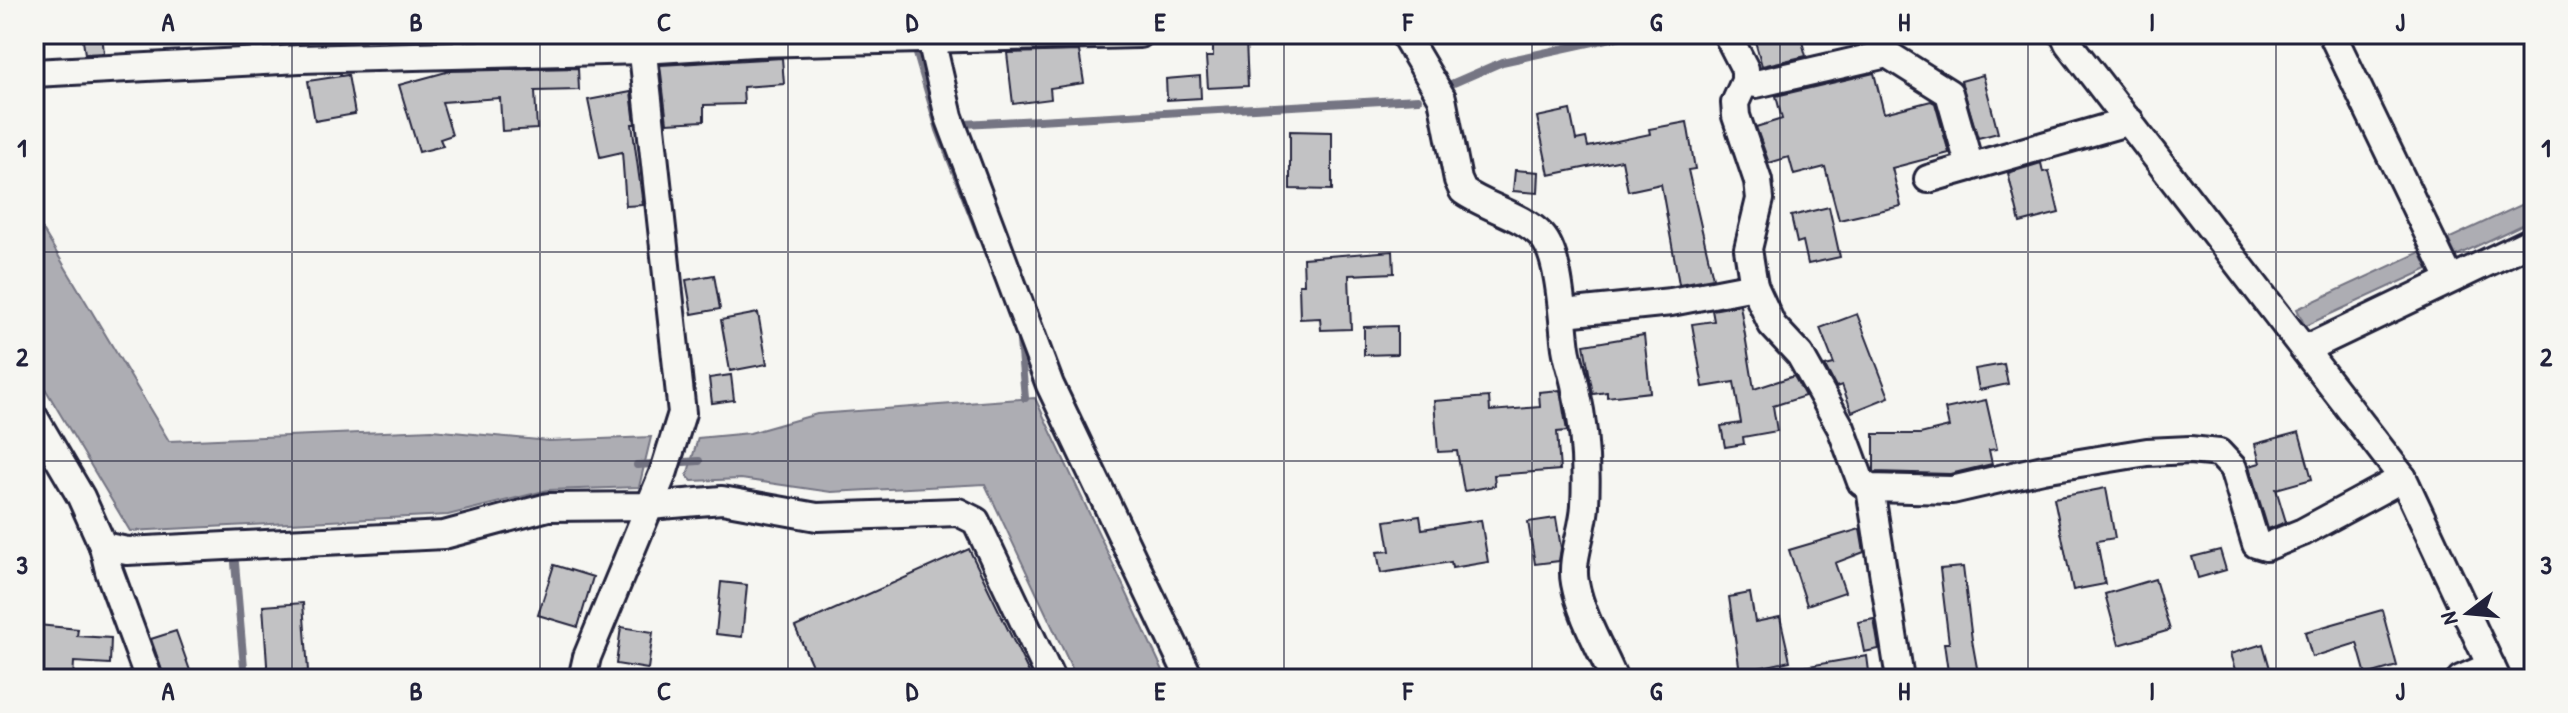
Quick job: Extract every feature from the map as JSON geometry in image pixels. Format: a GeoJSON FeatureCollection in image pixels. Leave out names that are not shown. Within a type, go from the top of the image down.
{"type":"FeatureCollection","features":[{"type":"Feature","properties":{"kind":"street"},"geometry":{"type":"LineString","coordinates":[[34,73],[642,42],[754,43],[939,36],[1139,34]]}},
{"type":"Feature","properties":{"kind":"street"},"geometry":{"type":"LineString","coordinates":[[1404,34],[1442,98],[1458,180],[1463,191],[1542,236],[1551,250],[1564,313],[1566,350],[1577,392],[1583,442],[1585,503],[1574,565],[1574,583],[1614,679]]}},
{"type":"Feature","properties":{"kind":"street"},"geometry":{"type":"LineString","coordinates":[[1727,34],[1740,55],[1745,81],[1735,103],[1736,116],[1758,181],[1760,199],[1748,249],[1754,286],[1772,325],[1800,355],[1841,428],[1861,482],[1870,488],[1952,490],[2043,469],[2147,452],[2190,450],[2219,453],[2233,468],[2256,544],[2266,547],[2303,532],[2403,478]]}},
{"type":"Feature","properties":{"kind":"street"},"geometry":{"type":"LineString","coordinates":[[2064,34],[2403,478],[2494,673],[2461,679]]}},
{"type":"Feature","properties":{"kind":"street"},"geometry":{"type":"LineString","coordinates":[[2332,34],[2450,279]]}},
{"type":"Feature","properties":{"kind":"street"},"geometry":{"type":"LineString","coordinates":[[939,36],[934,52],[949,117],[1050,385],[1190,679]]}},
{"type":"Feature","properties":{"kind":"street"},"geometry":{"type":"LineString","coordinates":[[582,679],[587,657],[667,463],[682,413],[642,42]]}},
{"type":"Feature","properties":{"kind":"street"},"geometry":{"type":"LineString","coordinates":[[1745,81],[1756,84],[1887,54],[1949,93],[1970,167]]}},
{"type":"Feature","properties":{"kind":"street"},"geometry":{"type":"LineString","coordinates":[[1928,179],[2130,121]]}},
{"type":"Feature","properties":{"kind":"street"},"geometry":{"type":"LineString","coordinates":[[2306,349],[2534,240]]}},
{"type":"Feature","properties":{"kind":"street"},"geometry":{"type":"LineString","coordinates":[[1564,313],[1671,302],[1754,286]]}},
{"type":"Feature","properties":{"kind":"street"},"geometry":{"type":"LineString","coordinates":[[34,417],[81,497],[103,546],[109,571],[149,679]]}},
{"type":"Feature","properties":{"kind":"street"},"geometry":{"type":"LineString","coordinates":[[1870,488],[1900,679]]}},
{"type":"Feature","properties":{"kind":"street"},"geometry":{"type":"LineString","coordinates":[[103,546],[127,551],[444,535],[548,507],[649,506],[722,500],[817,517],[958,512],[976,521],[1051,679]]}},
{"type":"Feature","properties":{"kind":"shaded area"},"geometry":{"type":"Polygon","coordinates":[[[2534,199],[2534,219],[2456,256],[2448,239],[2534,199]]]}},
{"type":"Feature","properties":{"kind":"shaded area"},"geometry":{"type":"Polygon","coordinates":[[[34,215],[169,441],[432,430],[549,441],[651,437],[639,487],[548,490],[448,515],[130,531],[34,370],[34,215]]]}},
{"type":"Feature","properties":{"kind":"shaded area"},"geometry":{"type":"Polygon","coordinates":[[[2420,252],[2428,269],[2305,326],[2297,309],[2420,252]]]}},
{"type":"Feature","properties":{"kind":"shaded area"},"geometry":{"type":"Polygon","coordinates":[[[1035,398],[1167,679],[1077,679],[985,484],[831,492],[741,479],[692,481],[687,476],[698,438],[750,433],[817,414],[1035,398]]]}},
{"type":"Feature","properties":{"kind":"building"},"geometry":{"type":"Polygon","coordinates":[[[82,34],[102,34],[104,53],[85,54],[82,34]]]}},
{"type":"Feature","properties":{"kind":"building"},"geometry":{"type":"Polygon","coordinates":[[[1761,34],[1800,34],[1806,56],[1762,66],[1755,41],[1762,39],[1761,34]]]}},
{"type":"Feature","properties":{"kind":"building"},"geometry":{"type":"Polygon","coordinates":[[[1246,41],[1248,86],[1208,88],[1206,57],[1213,57],[1213,43],[1246,41]]]}},
{"type":"Feature","properties":{"kind":"building"},"geometry":{"type":"Polygon","coordinates":[[[1079,51],[1084,83],[1050,88],[1051,99],[1013,104],[1007,53],[1079,51]]]}},
{"type":"Feature","properties":{"kind":"building"},"geometry":{"type":"Polygon","coordinates":[[[782,58],[784,84],[743,87],[744,104],[704,105],[704,121],[667,123],[660,65],[782,58]]]}},
{"type":"Feature","properties":{"kind":"building"},"geometry":{"type":"Polygon","coordinates":[[[578,68],[579,90],[535,91],[537,129],[502,131],[500,98],[442,102],[452,135],[440,139],[443,146],[419,152],[399,85],[450,71],[578,68]]]}},
{"type":"Feature","properties":{"kind":"building"},"geometry":{"type":"Polygon","coordinates":[[[1874,73],[1884,113],[1931,101],[1935,103],[1949,153],[1892,168],[1901,206],[1839,220],[1825,167],[1794,175],[1789,157],[1769,163],[1756,127],[1782,119],[1776,96],[1874,73]]]}},
{"type":"Feature","properties":{"kind":"building"},"geometry":{"type":"Polygon","coordinates":[[[348,75],[355,114],[315,121],[308,81],[348,75]]]}},
{"type":"Feature","properties":{"kind":"building"},"geometry":{"type":"Polygon","coordinates":[[[1983,75],[1998,133],[1978,138],[1961,81],[1983,75]]]}},
{"type":"Feature","properties":{"kind":"building"},"geometry":{"type":"Polygon","coordinates":[[[1200,76],[1201,98],[1167,100],[1166,79],[1200,76]]]}},
{"type":"Feature","properties":{"kind":"building"},"geometry":{"type":"Polygon","coordinates":[[[631,92],[643,205],[626,206],[622,152],[600,157],[588,100],[631,92]]]}},
{"type":"Feature","properties":{"kind":"building"},"geometry":{"type":"Polygon","coordinates":[[[1570,110],[1576,140],[1586,138],[1588,147],[1650,134],[1649,129],[1687,122],[1695,169],[1688,170],[1713,278],[1679,284],[1661,184],[1628,191],[1622,160],[1549,175],[1537,117],[1570,110]]]}},
{"type":"Feature","properties":{"kind":"building"},"geometry":{"type":"Polygon","coordinates":[[[1290,131],[1332,132],[1332,190],[1290,189],[1290,131]]]}},
{"type":"Feature","properties":{"kind":"building"},"geometry":{"type":"Polygon","coordinates":[[[2041,163],[2043,172],[2049,171],[2059,213],[2020,223],[2008,173],[2041,163]]]}},
{"type":"Feature","properties":{"kind":"building"},"geometry":{"type":"Polygon","coordinates":[[[1515,170],[1539,172],[1538,193],[1513,191],[1515,170]]]}},
{"type":"Feature","properties":{"kind":"building"},"geometry":{"type":"Polygon","coordinates":[[[1829,207],[1840,257],[1808,264],[1803,241],[1797,243],[1791,216],[1829,207]]]}},
{"type":"Feature","properties":{"kind":"building"},"geometry":{"type":"Polygon","coordinates":[[[1393,251],[1394,273],[1349,275],[1351,329],[1321,330],[1320,318],[1300,319],[1299,284],[1304,284],[1303,258],[1393,251]]]}},
{"type":"Feature","properties":{"kind":"building"},"geometry":{"type":"Polygon","coordinates":[[[714,275],[720,309],[692,314],[686,280],[714,275]]]}},
{"type":"Feature","properties":{"kind":"building"},"geometry":{"type":"Polygon","coordinates":[[[1740,305],[1754,389],[1794,376],[1805,396],[1773,406],[1777,431],[1743,437],[1744,444],[1725,447],[1721,426],[1741,423],[1734,382],[1703,387],[1692,324],[1714,321],[1712,310],[1740,305]]]}},
{"type":"Feature","properties":{"kind":"building"},"geometry":{"type":"Polygon","coordinates":[[[758,313],[767,364],[730,371],[721,320],[758,313]]]}},
{"type":"Feature","properties":{"kind":"building"},"geometry":{"type":"Polygon","coordinates":[[[1857,314],[1889,397],[1852,412],[1842,385],[1836,387],[1825,366],[1834,364],[1820,328],[1857,314]]]}},
{"type":"Feature","properties":{"kind":"building"},"geometry":{"type":"Polygon","coordinates":[[[1397,326],[1397,354],[1364,355],[1364,327],[1397,326]]]}},
{"type":"Feature","properties":{"kind":"building"},"geometry":{"type":"Polygon","coordinates":[[[1644,335],[1650,392],[1607,397],[1607,392],[1593,394],[1584,345],[1644,335]]]}},
{"type":"Feature","properties":{"kind":"building"},"geometry":{"type":"Polygon","coordinates":[[[2004,364],[2008,384],[1979,390],[1975,369],[2004,364]]]}},
{"type":"Feature","properties":{"kind":"building"},"geometry":{"type":"Polygon","coordinates":[[[731,375],[734,400],[712,403],[709,378],[731,375]]]}},
{"type":"Feature","properties":{"kind":"building"},"geometry":{"type":"Polygon","coordinates":[[[1560,390],[1567,431],[1557,432],[1560,470],[1494,475],[1495,486],[1464,491],[1457,451],[1438,452],[1434,401],[1489,397],[1490,411],[1540,407],[1539,392],[1560,390]]]}},
{"type":"Feature","properties":{"kind":"building"},"geometry":{"type":"Polygon","coordinates":[[[1986,400],[1997,449],[1989,450],[1992,464],[1950,474],[1874,472],[1874,434],[1920,434],[1949,427],[1945,409],[1986,400]]]}},
{"type":"Feature","properties":{"kind":"building"},"geometry":{"type":"Polygon","coordinates":[[[2299,432],[2312,479],[2276,489],[2286,522],[2268,529],[2249,466],[2260,463],[2255,444],[2299,432]]]}},
{"type":"Feature","properties":{"kind":"building"},"geometry":{"type":"Polygon","coordinates":[[[2106,488],[2115,538],[2097,541],[2105,584],[2073,590],[2054,498],[2106,488]]]}},
{"type":"Feature","properties":{"kind":"building"},"geometry":{"type":"Polygon","coordinates":[[[1420,516],[1422,529],[1481,520],[1488,562],[1452,568],[1451,562],[1381,573],[1377,552],[1390,551],[1385,521],[1420,516]]]}},
{"type":"Feature","properties":{"kind":"building"},"geometry":{"type":"Polygon","coordinates":[[[1556,518],[1561,548],[1559,561],[1535,564],[1528,522],[1556,518]]]}},
{"type":"Feature","properties":{"kind":"building"},"geometry":{"type":"Polygon","coordinates":[[[1860,529],[1864,552],[1835,563],[1845,592],[1807,605],[1789,550],[1860,529]]]}},
{"type":"Feature","properties":{"kind":"building"},"geometry":{"type":"Polygon","coordinates":[[[969,549],[1032,679],[818,679],[795,627],[969,549]]]}},
{"type":"Feature","properties":{"kind":"building"},"geometry":{"type":"Polygon","coordinates":[[[2220,550],[2226,570],[2198,578],[2192,557],[2220,550]]]}},
{"type":"Feature","properties":{"kind":"building"},"geometry":{"type":"Polygon","coordinates":[[[554,565],[593,577],[578,627],[538,615],[554,565]]]}},
{"type":"Feature","properties":{"kind":"building"},"geometry":{"type":"Polygon","coordinates":[[[1963,567],[1979,679],[1949,679],[1944,643],[1949,643],[1940,569],[1963,567]]]}},
{"type":"Feature","properties":{"kind":"building"},"geometry":{"type":"Polygon","coordinates":[[[2155,579],[2170,630],[2119,645],[2105,594],[2155,579]]]}},
{"type":"Feature","properties":{"kind":"building"},"geometry":{"type":"Polygon","coordinates":[[[721,582],[747,585],[742,637],[716,634],[721,582]]]}},
{"type":"Feature","properties":{"kind":"building"},"geometry":{"type":"Polygon","coordinates":[[[1750,593],[1755,622],[1780,617],[1790,661],[1740,672],[1729,597],[1750,593]]]}},
{"type":"Feature","properties":{"kind":"building"},"geometry":{"type":"Polygon","coordinates":[[[303,603],[308,671],[300,672],[301,679],[268,679],[263,606],[303,603]]]}},
{"type":"Feature","properties":{"kind":"building"},"geometry":{"type":"Polygon","coordinates":[[[2382,610],[2397,666],[2366,675],[2357,643],[2312,657],[2305,632],[2382,610]]]}},
{"type":"Feature","properties":{"kind":"building"},"geometry":{"type":"Polygon","coordinates":[[[1874,619],[1879,649],[1864,652],[1858,622],[1874,619]]]}},
{"type":"Feature","properties":{"kind":"building"},"geometry":{"type":"Polygon","coordinates":[[[38,625],[78,629],[77,636],[111,638],[110,664],[74,662],[73,679],[34,679],[38,625]]]}},
{"type":"Feature","properties":{"kind":"building"},"geometry":{"type":"Polygon","coordinates":[[[621,627],[653,632],[648,669],[616,664],[621,627]]]}},
{"type":"Feature","properties":{"kind":"building"},"geometry":{"type":"Polygon","coordinates":[[[176,631],[193,679],[165,679],[151,639],[176,631]]]}},
{"type":"Feature","properties":{"kind":"building"},"geometry":{"type":"Polygon","coordinates":[[[2263,644],[2273,679],[2238,679],[2230,654],[2263,644]]]}},
{"type":"Feature","properties":{"kind":"building"},"geometry":{"type":"Polygon","coordinates":[[[1867,656],[1870,679],[1798,679],[1797,668],[1867,656]]]}},
{"type":"Feature","properties":{"kind":"waterway"},"geometry":{"type":"LineString","coordinates":[[268,34],[270,39]]}},
{"type":"Feature","properties":{"kind":"waterway"},"geometry":{"type":"LineString","coordinates":[[1449,85],[1502,62],[1630,34]]}},
{"type":"Feature","properties":{"kind":"waterway"},"geometry":{"type":"LineString","coordinates":[[2047,34],[2059,49]]}},
{"type":"Feature","properties":{"kind":"waterway"},"geometry":{"type":"LineString","coordinates":[[917,54],[939,130],[981,238]]}},
{"type":"Feature","properties":{"kind":"waterway"},"geometry":{"type":"LineString","coordinates":[[964,124],[1418,99]]}},
{"type":"Feature","properties":{"kind":"waterway"},"geometry":{"type":"LineString","coordinates":[[1020,341],[1025,398]]}},
{"type":"Feature","properties":{"kind":"waterway"},"geometry":{"type":"LineString","coordinates":[[637,465],[699,461]]}},
{"type":"Feature","properties":{"kind":"waterway"},"geometry":{"type":"LineString","coordinates":[[235,563],[245,679]]}}]}
